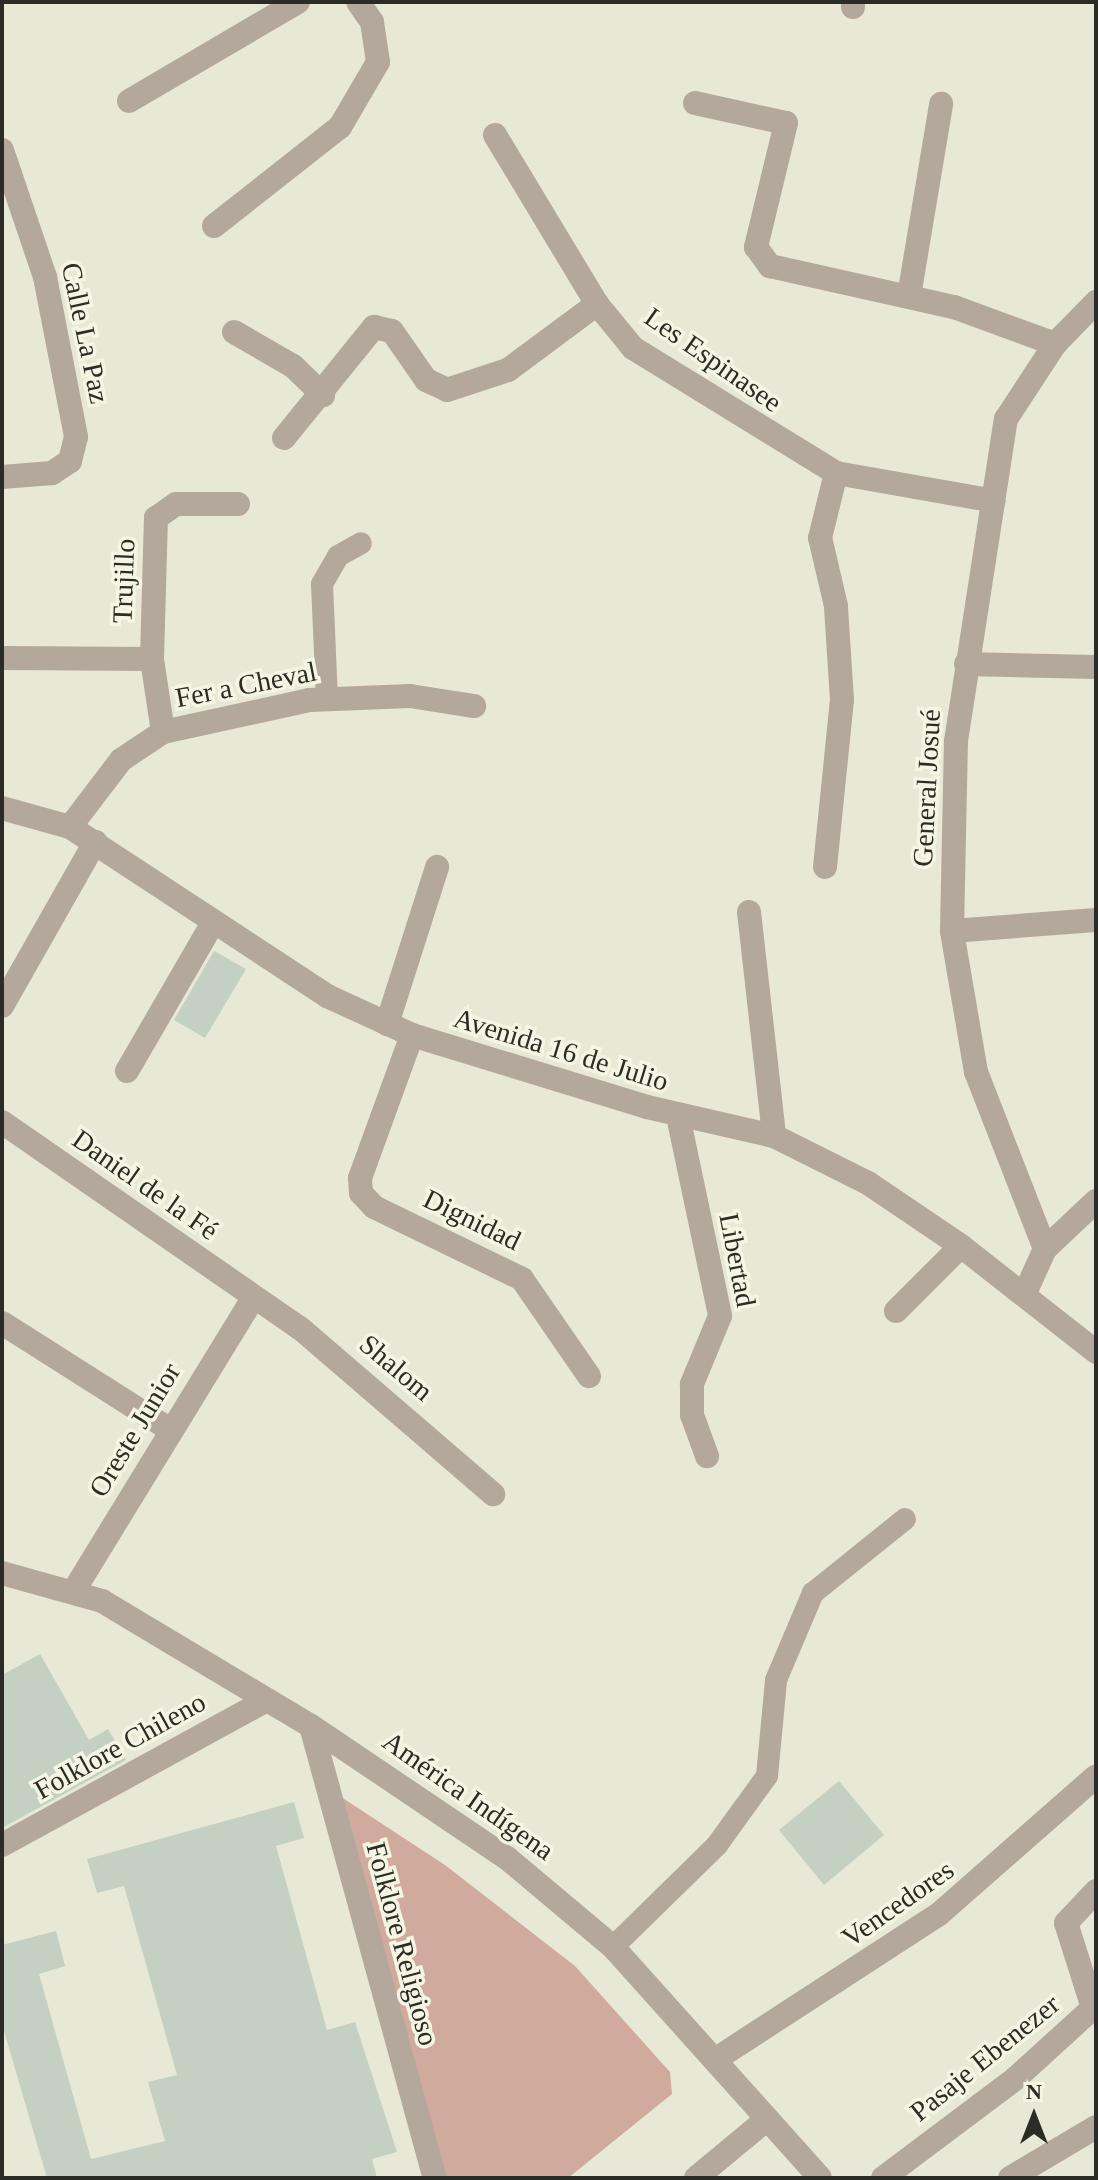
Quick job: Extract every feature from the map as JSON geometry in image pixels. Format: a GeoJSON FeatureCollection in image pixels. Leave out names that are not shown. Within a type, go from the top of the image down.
{"type":"FeatureCollection","features":[{"type":"Feature","properties":{"kind":"street"},"geometry":{"type":"LineString","coordinates":[[129,101],[298,2]]}},
{"type":"Feature","properties":{"kind":"street"},"geometry":{"type":"LineString","coordinates":[[214,226],[340,127],[378,62],[372,22],[358,2]]}},
{"type":"Feature","properties":{"kind":"street"},"geometry":{"type":"LineString","coordinates":[[695,103],[786,123],[758,236],[760,259],[842,287],[909,296],[1055,344]]}},
{"type":"Feature","properties":{"kind":"street"},"geometry":{"type":"LineString","coordinates":[[909,296],[941,104]]}},
{"type":"Feature","properties":{"kind":"street","name":"Les Espinasee"},"geometry":{"type":"LineString","coordinates":[[495,135],[597,304],[645,356],[836,473],[994,501]]}},
{"type":"Feature","properties":{"kind":"street","name":"Calle La Paz"},"geometry":{"type":"LineString","coordinates":[[2,150],[45,277],[76,437],[70,461],[52,473],[2,477]]}},
{"type":"Feature","properties":{"kind":"street","name":"General Josué"},"geometry":{"type":"LineString","coordinates":[[1045,1249],[976,1072],[952,931],[951,833],[966,664],[1006,419],[1055,344],[1096,302]]}},
{"type":"Feature","properties":{"kind":"street"},"geometry":{"type":"LineString","coordinates":[[284,438],[323,395],[374,327],[392,331],[426,380],[447,390],[508,370],[597,304]]}},
{"type":"Feature","properties":{"kind":"street"},"geometry":{"type":"LineString","coordinates":[[234,332],[293,366],[323,395]]}},
{"type":"Feature","properties":{"kind":"street"},"geometry":{"type":"LineString","coordinates":[[825,867],[842,700],[836,606],[820,538],[836,473]]}},
{"type":"Feature","properties":{"kind":"street","name":"Trujillo"},"geometry":{"type":"LineString","coordinates":[[163,732],[152,659],[156,518],[176,504],[238,504]]}},
{"type":"Feature","properties":{"kind":"street"},"geometry":{"type":"LineString","coordinates":[[2,658],[152,659]]}},
{"type":"Feature","properties":{"kind":"street"},"geometry":{"type":"LineString","coordinates":[[966,664],[1096,667]]}},
{"type":"Feature","properties":{"kind":"street","name":"Fer a Cheval"},"geometry":{"type":"LineString","coordinates":[[70,827],[121,760],[163,732],[327,699],[410,696],[474,706]]}},
{"type":"Feature","properties":{"kind":"street","name":"Avenida 16 de Julio"},"geometry":{"type":"LineString","coordinates":[[2,808],[70,827],[327,996],[412,1035],[678,1116],[774,1136],[868,1183],[1025,1293],[1096,1352]]}},
{"type":"Feature","properties":{"kind":"street"},"geometry":{"type":"LineString","coordinates":[[2,1006],[95,842]]}},
{"type":"Feature","properties":{"kind":"street"},"geometry":{"type":"LineString","coordinates":[[387,1024],[437,867]]}},
{"type":"Feature","properties":{"kind":"street"},"geometry":{"type":"LineString","coordinates":[[749,912],[774,1136]]}},
{"type":"Feature","properties":{"kind":"street"},"geometry":{"type":"LineString","coordinates":[[952,931],[1096,920]]}},
{"type":"Feature","properties":{"kind":"street"},"geometry":{"type":"LineString","coordinates":[[127,1071],[214,921]]}},
{"type":"Feature","properties":{"kind":"street","name":"Dignidad"},"geometry":{"type":"LineString","coordinates":[[412,1035],[360,1178],[361,1193],[374,1207],[522,1279],[589,1376]]}},
{"type":"Feature","properties":{"kind":"street","name":"Libertad"},"geometry":{"type":"LineString","coordinates":[[678,1116],[720,1316],[692,1384],[692,1415],[707,1456]]}},
{"type":"Feature","properties":{"kind":"street","name":"Daniel de la Fé"},"geometry":{"type":"LineString","coordinates":[[2,1122],[252,1300]]}},
{"type":"Feature","properties":{"kind":"street"},"geometry":{"type":"LineString","coordinates":[[1025,1293],[1045,1249],[1096,1201]]}},
{"type":"Feature","properties":{"kind":"street"},"geometry":{"type":"LineString","coordinates":[[896,1311],[961,1246]]}},
{"type":"Feature","properties":{"kind":"street","name":"Oreste Junior"},"geometry":{"type":"LineString","coordinates":[[73,1592],[169,1429],[252,1300]]}},
{"type":"Feature","properties":{"kind":"street","name":"Shalom"},"geometry":{"type":"LineString","coordinates":[[252,1300],[379,1390],[493,1494]]}},
{"type":"Feature","properties":{"kind":"street"},"geometry":{"type":"LineString","coordinates":[[2,1323],[169,1429]]}},
{"type":"Feature","properties":{"kind":"street","name":"América Indígena"},"geometry":{"type":"LineString","coordinates":[[2,1573],[102,1601],[311,1726],[507,1858],[613,1947],[820,2178]]}},
{"type":"Feature","properties":{"kind":"street","name":"Folklore Chileno"},"geometry":{"type":"LineString","coordinates":[[2,1845],[267,1700]]}},
{"type":"Feature","properties":{"kind":"street","name":"Folklore Religioso"},"geometry":{"type":"LineString","coordinates":[[311,1726],[435,2178]]}},
{"type":"Feature","properties":{"kind":"street","name":"Vencedores"},"geometry":{"type":"LineString","coordinates":[[716,2059],[938,1915],[1096,1776]]}},
{"type":"Feature","properties":{"kind":"street","name":"Pasaje Ebenezer"},"geometry":{"type":"LineString","coordinates":[[883,2178],[1016,2078],[1093,2008],[1066,1923],[1096,1891]]}},
{"type":"Feature","properties":{"kind":"street"},"geometry":{"type":"LineString","coordinates":[[696,2178],[767,2119]]}},
{"type":"Feature","properties":{"kind":"street"},"geometry":{"type":"LineString","coordinates":[[1010,2178],[1096,2127]]}},
{"type":"Feature","properties":{"kind":"lane"},"geometry":{"type":"LineString","coordinates":[[327,699],[322,584],[338,556],[361,543]]}},
{"type":"Feature","properties":{"kind":"lane"},"geometry":{"type":"LineString","coordinates":[[613,1947],[717,1845],[767,1776],[776,1680],[813,1593],[905,1519]]}},
{"type":"Feature","properties":{"kind":"shaded area"},"geometry":{"type":"Polygon","coordinates":[[[335,1793],[445,1865],[575,1966],[670,2072],[672,2094],[568,2178],[441,2178],[335,1793]]]}},
{"type":"Feature","properties":{"kind":"building"},"geometry":{"type":"Polygon","coordinates":[[[214,951],[246,969],[205,1038],[174,1020],[214,951]]]}},
{"type":"Feature","properties":{"kind":"building"},"geometry":{"type":"Polygon","coordinates":[[[40,1654],[89,1740],[108,1729],[126,1760],[2,1828],[2,1675],[40,1654]]]}},
{"type":"Feature","properties":{"kind":"building"},"geometry":{"type":"Polygon","coordinates":[[[839,1781],[884,1835],[824,1885],[779,1830],[839,1781]]]}},
{"type":"Feature","properties":{"kind":"building"},"geometry":{"type":"Polygon","coordinates":[[[294,1802],[304,1838],[276,1846],[327,2030],[355,2022],[397,2152],[372,2159],[377,2178],[47,2178],[2,2024],[2,1945],[56,1931],[65,1966],[39,1974],[91,2159],[165,2141],[148,2082],[177,2075],[124,1886],[97,1893],[87,1859],[294,1802]]]}}]}
